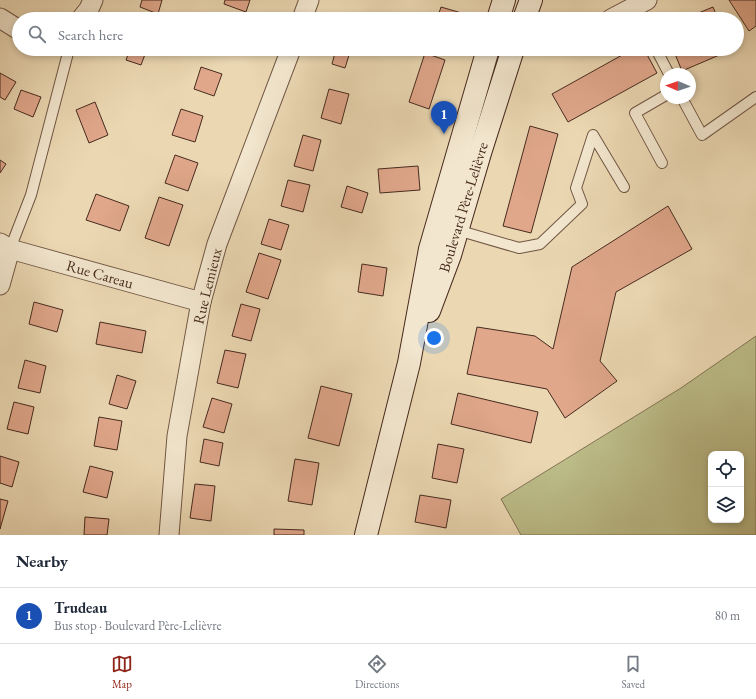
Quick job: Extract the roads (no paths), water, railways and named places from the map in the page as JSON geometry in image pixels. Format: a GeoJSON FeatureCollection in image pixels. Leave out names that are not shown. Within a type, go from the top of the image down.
{"type":"FeatureCollection","features":[{"type":"Feature","properties":{"kind":"main road"},"geometry":{"type":"LineString","coordinates":[[500,12],[504,0]]}},
{"type":"Feature","properties":{"kind":"main road"},"geometry":{"type":"LineString","coordinates":[[527,12],[531,0]]}},
{"type":"Feature","properties":{"kind":"main road","name":"Boulevard Père-Lelièvre"},"geometry":{"type":"LineString","coordinates":[[366,535],[409,363],[430,249],[486,56]]}},
{"type":"Feature","properties":{"kind":"main road","name":"Boulevard Père-Lelièvre"},"geometry":{"type":"LineString","coordinates":[[409,363],[450,255],[482,146],[511,56]]}},
{"type":"Feature","properties":{"kind":"street"},"geometry":{"type":"LineString","coordinates":[[87,12],[93,0]]}},
{"type":"Feature","properties":{"kind":"street"},"geometry":{"type":"LineString","coordinates":[[305,12],[309,0]]}},
{"type":"Feature","properties":{"kind":"street"},"geometry":{"type":"LineString","coordinates":[[0,18],[12,26]]}},
{"type":"Feature","properties":{"kind":"street","name":"Rue Lemieux"},"geometry":{"type":"LineString","coordinates":[[169,535],[176,436],[201,302],[217,244],[287,56]]}},
{"type":"Feature","properties":{"kind":"street"},"geometry":{"type":"LineString","coordinates":[[0,284],[5,246]]}},
{"type":"Feature","properties":{"kind":"street","name":"Rue Careau"},"geometry":{"type":"LineString","coordinates":[[5,246],[201,302]]}},
{"type":"Feature","properties":{"kind":"lane"},"geometry":{"type":"LineString","coordinates":[[5,246],[31,194],[67,56]]}},
{"type":"Feature","properties":{"kind":"lane"},"geometry":{"type":"LineString","coordinates":[[660,56],[666,68]]}},
{"type":"Feature","properties":{"kind":"lane"},"geometry":{"type":"LineString","coordinates":[[685,104],[702,134],[756,97]]}},
{"type":"Feature","properties":{"kind":"lane"},"geometry":{"type":"LineString","coordinates":[[660,98],[635,113],[662,162]]}},
{"type":"Feature","properties":{"kind":"lane"},"geometry":{"type":"LineString","coordinates":[[457,230],[519,248],[540,244],[582,204],[576,188],[593,134],[624,187]]}},
{"type":"Feature","properties":{"kind":"place","name":"Trudeau"},"geometry":{"type":"Point","coordinates":[444,134]}}]}
